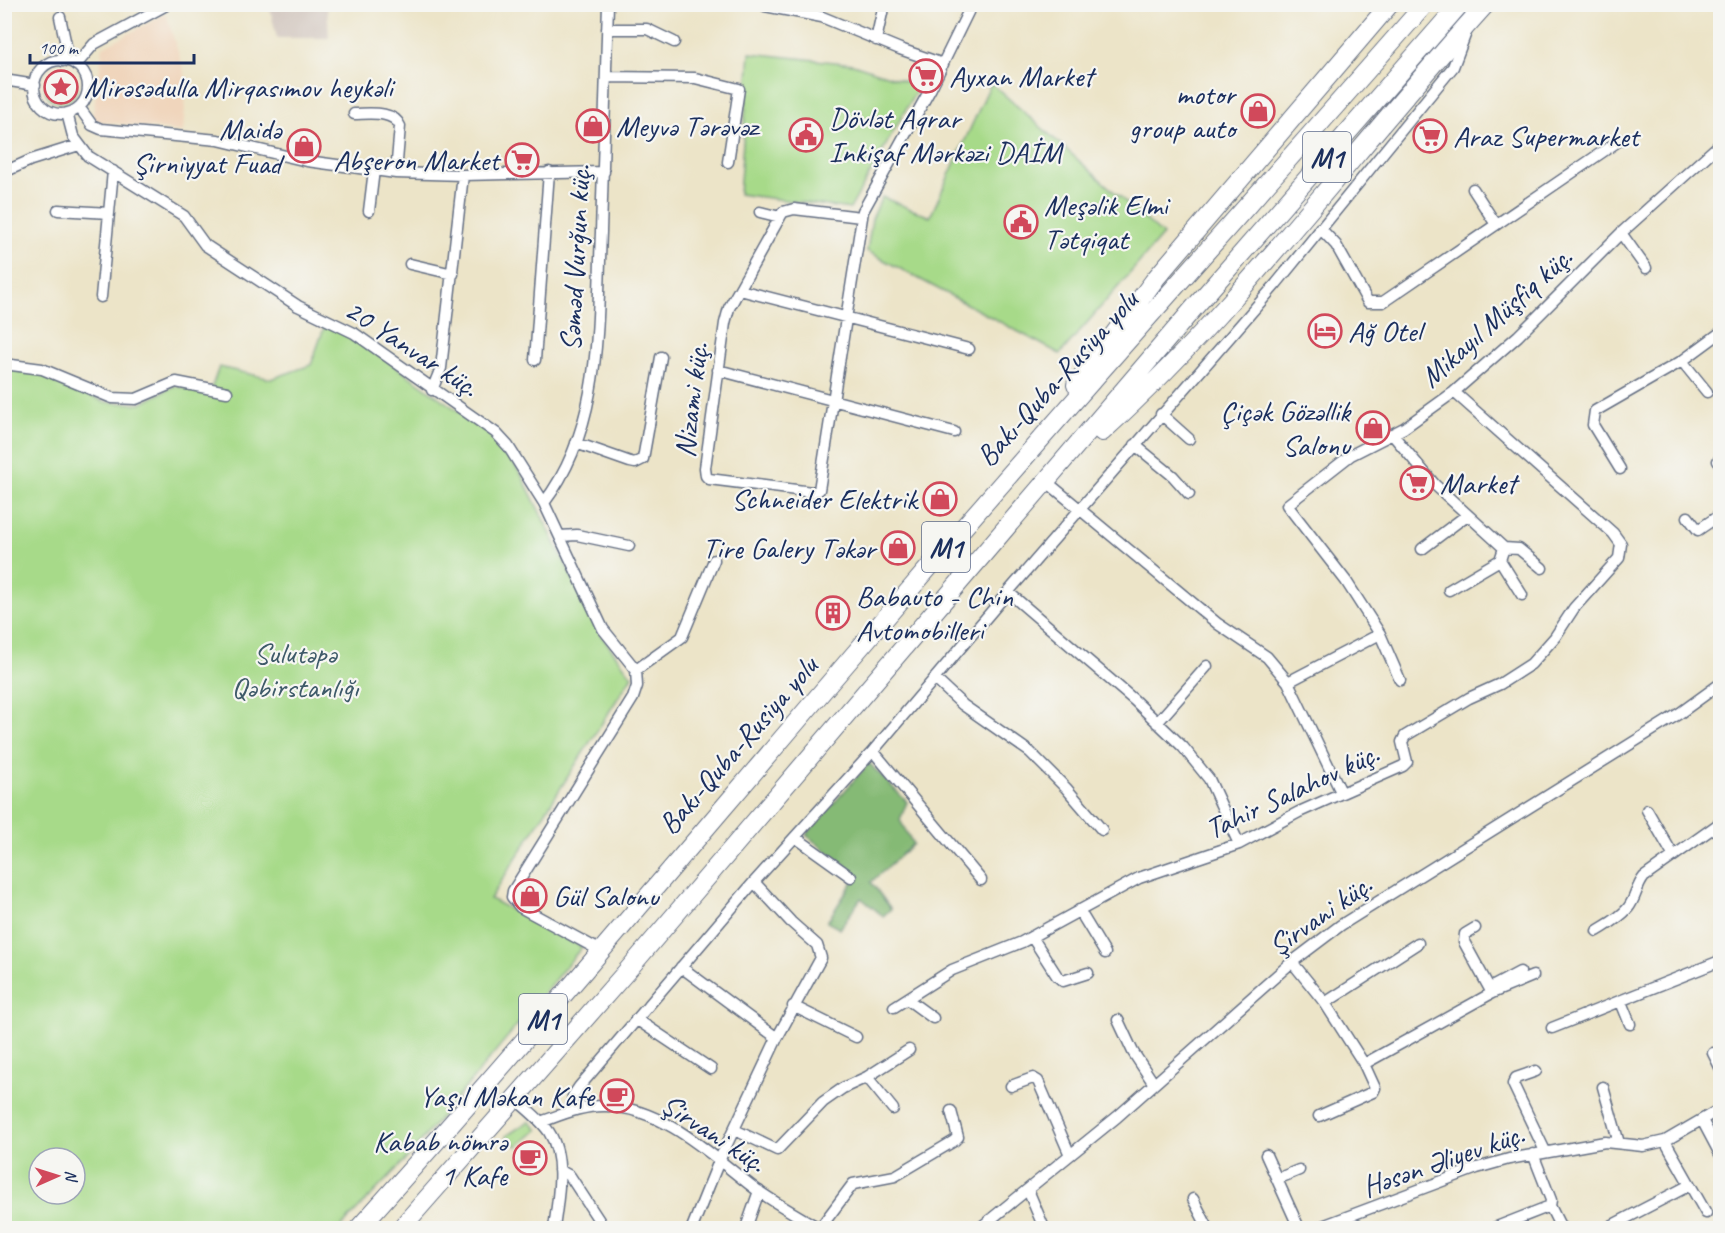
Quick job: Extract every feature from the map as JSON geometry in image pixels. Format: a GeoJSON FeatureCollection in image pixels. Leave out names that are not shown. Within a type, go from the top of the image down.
{"type":"FeatureCollection","features":[{"type":"Feature","properties":{"kind":"highway"},"geometry":{"type":"LineString","coordinates":[[1022,459],[1156,278],[1390,4]]}},
{"type":"Feature","properties":{"kind":"highway","name":"Bakı-Quba-Rusiya yolu"},"geometry":{"type":"LineString","coordinates":[[359,1228],[1022,459],[1173,292],[1425,4]]}},
{"type":"Feature","properties":{"kind":"highway","name":"Bakı-Quba-Rusiya yolu"},"geometry":{"type":"LineString","coordinates":[[401,1228],[516,1099],[1193,309],[1460,4]]}},
{"type":"Feature","properties":{"kind":"highway"},"geometry":{"type":"LineString","coordinates":[[1047,482],[1144,393],[1187,349],[1486,4]]}},
{"type":"Feature","properties":{"kind":"street"},"geometry":{"type":"LineString","coordinates":[[76,65],[94,44],[168,4]]}},
{"type":"Feature","properties":{"kind":"street","name":"Səməd Vurğun küç."},"geometry":{"type":"LineString","coordinates":[[544,503],[576,443],[588,405],[596,347],[604,172],[608,4]]}},
{"type":"Feature","properties":{"kind":"street"},"geometry":{"type":"LineString","coordinates":[[876,40],[884,4]]}},
{"type":"Feature","properties":{"kind":"street","name":"Nizami küç."},"geometry":{"type":"LineString","coordinates":[[780,217],[740,290],[725,323],[705,468],[709,479],[812,492],[819,490],[861,217],[866,201],[944,64],[972,4]]}},
{"type":"Feature","properties":{"kind":"street"},"geometry":{"type":"LineString","coordinates":[[765,6],[822,17],[876,40],[944,64]]}},
{"type":"Feature","properties":{"kind":"street"},"geometry":{"type":"LineString","coordinates":[[60,16],[66,45],[63,61]]}},
{"type":"Feature","properties":{"kind":"street"},"geometry":{"type":"LineString","coordinates":[[571,1111],[573,1096],[579,1087],[636,1019],[754,882],[873,752],[1161,414],[1276,284],[1453,67],[1460,55],[1468,24]]}},
{"type":"Feature","properties":{"kind":"street"},"geometry":{"type":"LineString","coordinates":[[608,29],[647,30],[674,42]]}},
{"type":"Feature","properties":{"kind":"street"},"geometry":{"type":"LineString","coordinates":[[63,61],[76,65],[88,82],[87,96],[79,107],[67,113],[47,110],[38,99],[35,86],[44,67],[63,61]]}},
{"type":"Feature","properties":{"kind":"street"},"geometry":{"type":"LineString","coordinates":[[606,77],[695,78],[739,89],[728,162]]}},
{"type":"Feature","properties":{"kind":"street"},"geometry":{"type":"LineString","coordinates":[[4,80],[35,86]]}},
{"type":"Feature","properties":{"kind":"street"},"geometry":{"type":"LineString","coordinates":[[79,107],[92,124],[101,129],[218,140],[307,161],[396,173],[463,175],[604,172]]}},
{"type":"Feature","properties":{"kind":"street","name":"20 Yanvar küç."},"geometry":{"type":"LineString","coordinates":[[67,113],[79,145],[92,160],[184,216],[206,245],[298,306],[354,333],[503,439],[544,503],[594,612],[636,670]]}},
{"type":"Feature","properties":{"kind":"street"},"geometry":{"type":"LineString","coordinates":[[354,114],[390,116],[397,120],[400,126],[396,173]]}},
{"type":"Feature","properties":{"kind":"street"},"geometry":{"type":"LineString","coordinates":[[1320,228],[1336,245],[1368,302],[1375,304],[1383,302],[1495,223],[1620,140]]}},
{"type":"Feature","properties":{"kind":"street","name":"Mikayıl Müşfiq küç."},"geometry":{"type":"LineString","coordinates":[[1380,634],[1346,581],[1287,505],[1352,455],[1392,434],[1455,392],[1518,336],[1621,233],[1720,144]]}},
{"type":"Feature","properties":{"kind":"street"},"geometry":{"type":"LineString","coordinates":[[4,172],[31,160],[79,145]]}},
{"type":"Feature","properties":{"kind":"street"},"geometry":{"type":"LineString","coordinates":[[369,211],[374,170]]}},
{"type":"Feature","properties":{"kind":"street"},"geometry":{"type":"LineString","coordinates":[[101,297],[113,171]]}},
{"type":"Feature","properties":{"kind":"street"},"geometry":{"type":"LineString","coordinates":[[535,360],[549,172]]}},
{"type":"Feature","properties":{"kind":"street"},"geometry":{"type":"LineString","coordinates":[[432,390],[441,368],[463,175]]}},
{"type":"Feature","properties":{"kind":"street"},"geometry":{"type":"LineString","coordinates":[[1473,189],[1495,223]]}},
{"type":"Feature","properties":{"kind":"street"},"geometry":{"type":"LineString","coordinates":[[760,212],[780,217],[783,212],[794,209],[861,217]]}},
{"type":"Feature","properties":{"kind":"street"},"geometry":{"type":"LineString","coordinates":[[58,210],[109,213]]}},
{"type":"Feature","properties":{"kind":"street"},"geometry":{"type":"LineString","coordinates":[[1621,233],[1646,268]]}},
{"type":"Feature","properties":{"kind":"street"},"geometry":{"type":"LineString","coordinates":[[410,264],[453,274]]}},
{"type":"Feature","properties":{"kind":"street"},"geometry":{"type":"LineString","coordinates":[[740,290],[847,316],[969,350]]}},
{"type":"Feature","properties":{"kind":"street"},"geometry":{"type":"LineString","coordinates":[[1620,469],[1593,425],[1593,414],[1682,361],[1720,333]]}},
{"type":"Feature","properties":{"kind":"street"},"geometry":{"type":"LineString","coordinates":[[576,443],[630,462],[635,463],[643,459],[661,357]]}},
{"type":"Feature","properties":{"kind":"street"},"geometry":{"type":"LineString","coordinates":[[1682,361],[1707,392]]}},
{"type":"Feature","properties":{"kind":"street"},"geometry":{"type":"LineString","coordinates":[[4,364],[42,369],[112,398],[145,397],[176,382],[227,392]]}},
{"type":"Feature","properties":{"kind":"street"},"geometry":{"type":"LineString","coordinates":[[718,370],[833,398],[954,432]]}},
{"type":"Feature","properties":{"kind":"street","name":"Tahir Salahov küç."},"geometry":{"type":"LineString","coordinates":[[894,1007],[952,970],[1032,938],[1079,910],[1150,874],[1239,844],[1278,822],[1341,792],[1403,766],[1407,762],[1402,742],[1404,736],[1468,698],[1500,684],[1531,664],[1622,552],[1621,544],[1613,533],[1455,392]]}},
{"type":"Feature","properties":{"kind":"street"},"geometry":{"type":"LineString","coordinates":[[1161,414],[1189,438]]}},
{"type":"Feature","properties":{"kind":"street"},"geometry":{"type":"LineString","coordinates":[[1392,434],[1416,466],[1467,515],[1504,548],[1519,549],[1542,568]]}},
{"type":"Feature","properties":{"kind":"street"},"geometry":{"type":"LineString","coordinates":[[1135,445],[1173,476],[1189,494]]}},
{"type":"Feature","properties":{"kind":"street"},"geometry":{"type":"LineString","coordinates":[[1047,482],[1218,624],[1268,657],[1288,682],[1341,792]]}},
{"type":"Feature","properties":{"kind":"street"},"geometry":{"type":"LineString","coordinates":[[1422,549],[1467,515]]}},
{"type":"Feature","properties":{"kind":"street"},"geometry":{"type":"LineString","coordinates":[[1688,517],[1698,530],[1720,515]]}},
{"type":"Feature","properties":{"kind":"street"},"geometry":{"type":"LineString","coordinates":[[560,536],[577,535],[628,546]]}},
{"type":"Feature","properties":{"kind":"street"},"geometry":{"type":"LineString","coordinates":[[1449,590],[1500,560],[1504,548]]}},
{"type":"Feature","properties":{"kind":"street"},"geometry":{"type":"LineString","coordinates":[[600,951],[520,907],[512,897],[515,885],[636,693],[636,670],[682,637],[714,560]]}},
{"type":"Feature","properties":{"kind":"street"},"geometry":{"type":"LineString","coordinates":[[1500,560],[1522,595]]}},
{"type":"Feature","properties":{"kind":"street"},"geometry":{"type":"LineString","coordinates":[[1008,592],[1183,747],[1209,779],[1239,844]]}},
{"type":"Feature","properties":{"kind":"street"},"geometry":{"type":"LineString","coordinates":[[1288,682],[1380,634],[1400,680]]}},
{"type":"Feature","properties":{"kind":"street"},"geometry":{"type":"LineString","coordinates":[[1157,723],[1207,666]]}},
{"type":"Feature","properties":{"kind":"street"},"geometry":{"type":"LineString","coordinates":[[935,680],[963,705],[1030,752],[1066,788],[1102,830]]}},
{"type":"Feature","properties":{"kind":"street","name":"Şirvani küç."},"geometry":{"type":"LineString","coordinates":[[980,1228],[1154,1084],[1292,962],[1341,925],[1680,712],[1720,684]]}},
{"type":"Feature","properties":{"kind":"street"},"geometry":{"type":"LineString","coordinates":[[873,752],[981,880]]}},
{"type":"Feature","properties":{"kind":"street"},"geometry":{"type":"LineString","coordinates":[[1647,810],[1673,855]]}},
{"type":"Feature","properties":{"kind":"street"},"geometry":{"type":"LineString","coordinates":[[1597,931],[1618,918],[1628,908],[1637,885],[1644,877],[1720,823]]}},
{"type":"Feature","properties":{"kind":"street"},"geometry":{"type":"LineString","coordinates":[[795,837],[851,877]]}},
{"type":"Feature","properties":{"kind":"street"},"geometry":{"type":"LineString","coordinates":[[692,1228],[719,1161],[777,1038],[793,1006],[819,966],[821,952],[754,882]]}},
{"type":"Feature","properties":{"kind":"street"},"geometry":{"type":"LineString","coordinates":[[1079,910],[1105,953]]}},
{"type":"Feature","properties":{"kind":"street"},"geometry":{"type":"LineString","coordinates":[[1475,928],[1463,938],[1491,991]]}},
{"type":"Feature","properties":{"kind":"street"},"geometry":{"type":"LineString","coordinates":[[1032,938],[1057,976],[1063,981],[1088,973]]}},
{"type":"Feature","properties":{"kind":"street"},"geometry":{"type":"LineString","coordinates":[[1325,1002],[1418,943]]}},
{"type":"Feature","properties":{"kind":"street"},"geometry":{"type":"LineString","coordinates":[[1552,1028],[1720,961]]}},
{"type":"Feature","properties":{"kind":"street"},"geometry":{"type":"LineString","coordinates":[[1292,962],[1325,1002],[1364,1064],[1375,1088],[1373,1092],[1319,1116]]}},
{"type":"Feature","properties":{"kind":"street"},"geometry":{"type":"LineString","coordinates":[[681,967],[777,1038]]}},
{"type":"Feature","properties":{"kind":"street"},"geometry":{"type":"LineString","coordinates":[[1364,1064],[1520,972]]}},
{"type":"Feature","properties":{"kind":"street"},"geometry":{"type":"LineString","coordinates":[[1491,991],[1533,976]]}},
{"type":"Feature","properties":{"kind":"street"},"geometry":{"type":"LineString","coordinates":[[907,999],[933,1018]]}},
{"type":"Feature","properties":{"kind":"street"},"geometry":{"type":"LineString","coordinates":[[1621,1002],[1630,1024]]}},
{"type":"Feature","properties":{"kind":"street"},"geometry":{"type":"LineString","coordinates":[[793,1006],[856,1037]]}},
{"type":"Feature","properties":{"kind":"street"},"geometry":{"type":"LineString","coordinates":[[636,1019],[711,1069]]}},
{"type":"Feature","properties":{"kind":"street"},"geometry":{"type":"LineString","coordinates":[[1118,1020],[1133,1052],[1154,1084]]}},
{"type":"Feature","properties":{"kind":"street"},"geometry":{"type":"LineString","coordinates":[[735,1130],[777,1150],[824,1102],[843,1088],[867,1077],[909,1050]]}},
{"type":"Feature","properties":{"kind":"street"},"geometry":{"type":"LineString","coordinates":[[1713,1053],[1720,1067]]}},
{"type":"Feature","properties":{"kind":"street"},"geometry":{"type":"LineString","coordinates":[[1536,1071],[1516,1078],[1513,1083],[1545,1151]]}},
{"type":"Feature","properties":{"kind":"street"},"geometry":{"type":"LineString","coordinates":[[867,1077],[893,1109]]}},
{"type":"Feature","properties":{"kind":"street"},"geometry":{"type":"LineString","coordinates":[[1011,1086],[1033,1078],[1038,1082],[1070,1155]]}},
{"type":"Feature","properties":{"kind":"street"},"geometry":{"type":"LineString","coordinates":[[1603,1088],[1619,1143]]}},
{"type":"Feature","properties":{"kind":"street"},"geometry":{"type":"LineString","coordinates":[[516,1099],[541,1122],[557,1148],[559,1170],[554,1228]]}},
{"type":"Feature","properties":{"kind":"street","name":"Şirvani küç."},"geometry":{"type":"LineString","coordinates":[[541,1122],[571,1111],[610,1106],[651,1118],[675,1129],[759,1191],[819,1228]]}},
{"type":"Feature","properties":{"kind":"street","name":"Həsən Əliyev küç."},"geometry":{"type":"LineString","coordinates":[[1317,1228],[1341,1225],[1477,1168],[1545,1151],[1619,1143],[1642,1146],[1665,1141],[1720,1109]]}},
{"type":"Feature","properties":{"kind":"street"},"geometry":{"type":"LineString","coordinates":[[819,1228],[853,1184],[895,1176],[954,1141],[958,1137],[958,1130],[951,1111]]}},
{"type":"Feature","properties":{"kind":"street"},"geometry":{"type":"LineString","coordinates":[[1702,1120],[1720,1154]]}},
{"type":"Feature","properties":{"kind":"street"},"geometry":{"type":"LineString","coordinates":[[1665,1141],[1706,1213]]}},
{"type":"Feature","properties":{"kind":"street"},"geometry":{"type":"LineString","coordinates":[[1533,1154],[1551,1200],[1550,1206],[1561,1228]]}},
{"type":"Feature","properties":{"kind":"street"},"geometry":{"type":"LineString","coordinates":[[1266,1155],[1299,1228]]}},
{"type":"Feature","properties":{"kind":"street"},"geometry":{"type":"LineString","coordinates":[[559,1170],[570,1176],[604,1228]]}},
{"type":"Feature","properties":{"kind":"street"},"geometry":{"type":"LineString","coordinates":[[1277,1179],[1299,1170]]}},
{"type":"Feature","properties":{"kind":"street"},"geometry":{"type":"LineString","coordinates":[[1607,1228],[1690,1185]]}},
{"type":"Feature","properties":{"kind":"street"},"geometry":{"type":"LineString","coordinates":[[1028,1190],[1044,1228]]}},
{"type":"Feature","properties":{"kind":"street"},"geometry":{"type":"LineString","coordinates":[[746,1228],[759,1191]]}},
{"type":"Feature","properties":{"kind":"street"},"geometry":{"type":"LineString","coordinates":[[1194,1199],[1208,1228]]}},
{"type":"Feature","properties":{"kind":"street"},"geometry":{"type":"LineString","coordinates":[[1494,1228],[1550,1206]]}},
{"type":"Feature","properties":{"kind":"shaded area"},"geometry":{"type":"Polygon","coordinates":[[[269,5],[327,5],[329,38],[277,38],[269,5]]]}},
{"type":"Feature","properties":{"kind":"shaded area"},"geometry":{"type":"Polygon","coordinates":[[[166,14],[187,81],[183,132],[92,120],[103,47],[166,14]]]}},
{"type":"Feature","properties":{"kind":"green space"},"geometry":{"type":"Polygon","coordinates":[[[750,53],[853,64],[919,86],[850,209],[739,194],[750,53]]]}},
{"type":"Feature","properties":{"kind":"green space"},"geometry":{"type":"Polygon","coordinates":[[[61,71],[72,76],[77,87],[72,98],[61,103],[50,98],[45,87],[50,76],[61,71]]]}},
{"type":"Feature","properties":{"kind":"green space"},"geometry":{"type":"Polygon","coordinates":[[[991,83],[1163,235],[1060,354],[867,251],[872,219],[882,197],[930,217],[991,83]]]}},
{"type":"Feature","properties":{"kind":"green space","name":"Sulutəpə Qəbirstanlığı"},"geometry":{"type":"Polygon","coordinates":[[[325,325],[353,336],[496,438],[522,476],[600,634],[632,676],[490,899],[582,947],[407,1158],[340,1228],[5,1228],[5,369],[32,370],[105,402],[141,404],[174,386],[210,392],[219,367],[271,379],[311,365],[325,325]]]}},
{"type":"Feature","properties":{"kind":"green space"},"geometry":{"type":"Polygon","coordinates":[[[869,763],[907,802],[900,820],[913,844],[871,882],[891,909],[883,916],[861,898],[840,929],[827,922],[857,875],[806,835],[869,763]]]}},
{"type":"Feature","properties":{"kind":"green space"},"geometry":{"type":"Polygon","coordinates":[[[529,1121],[538,1130],[517,1146],[506,1136],[529,1121]]]}},
{"type":"Feature","properties":{"kind":"place","name":"Ayxan Market"},"geometry":{"type":"Point","coordinates":[926,76]}},
{"type":"Feature","properties":{"kind":"place","name":"Mirəsədulla Mirqasımov heykəli"},"geometry":{"type":"Point","coordinates":[61,87]}},
{"type":"Feature","properties":{"kind":"place","name":"motor group auto"},"geometry":{"type":"Point","coordinates":[1258,111]}},
{"type":"Feature","properties":{"kind":"place","name":"Meyvə Tərəvəz"},"geometry":{"type":"Point","coordinates":[593,126]}},
{"type":"Feature","properties":{"kind":"place","name":"Dövlət Aqrar Inkişaf Mərkəzi DAİM"},"geometry":{"type":"Point","coordinates":[806,135]}},
{"type":"Feature","properties":{"kind":"place","name":"Araz Supermarket"},"geometry":{"type":"Point","coordinates":[1430,136]}},
{"type":"Feature","properties":{"kind":"place","name":"Maidə Şirniyyat Fuad"},"geometry":{"type":"Point","coordinates":[304,146]}},
{"type":"Feature","properties":{"kind":"place","name":"Abşeron Market"},"geometry":{"type":"Point","coordinates":[522,160]}},
{"type":"Feature","properties":{"kind":"place","name":"Meşəlik Elmi Tətqiqat"},"geometry":{"type":"Point","coordinates":[1021,222]}},
{"type":"Feature","properties":{"kind":"place","name":"Ağ Otel"},"geometry":{"type":"Point","coordinates":[1325,331]}},
{"type":"Feature","properties":{"kind":"place","name":"Çiçək Gözəllik Salonu"},"geometry":{"type":"Point","coordinates":[1373,428]}},
{"type":"Feature","properties":{"kind":"place","name":"Market"},"geometry":{"type":"Point","coordinates":[1417,483]}},
{"type":"Feature","properties":{"kind":"place","name":"Schneider Elektrik"},"geometry":{"type":"Point","coordinates":[940,499]}},
{"type":"Feature","properties":{"kind":"place","name":"Tire Galery Təkər"},"geometry":{"type":"Point","coordinates":[898,548]}},
{"type":"Feature","properties":{"kind":"place","name":"Babauto - Chin Avtomobilleri"},"geometry":{"type":"Point","coordinates":[833,613]}},
{"type":"Feature","properties":{"kind":"place","name":"Gül Salonu"},"geometry":{"type":"Point","coordinates":[530,896]}},
{"type":"Feature","properties":{"kind":"place","name":"Yaşıl Məkan Kafe"},"geometry":{"type":"Point","coordinates":[617,1096]}},
{"type":"Feature","properties":{"kind":"place","name":"Kabab nömrə 1 Kafe"},"geometry":{"type":"Point","coordinates":[530,1158]}}]}
